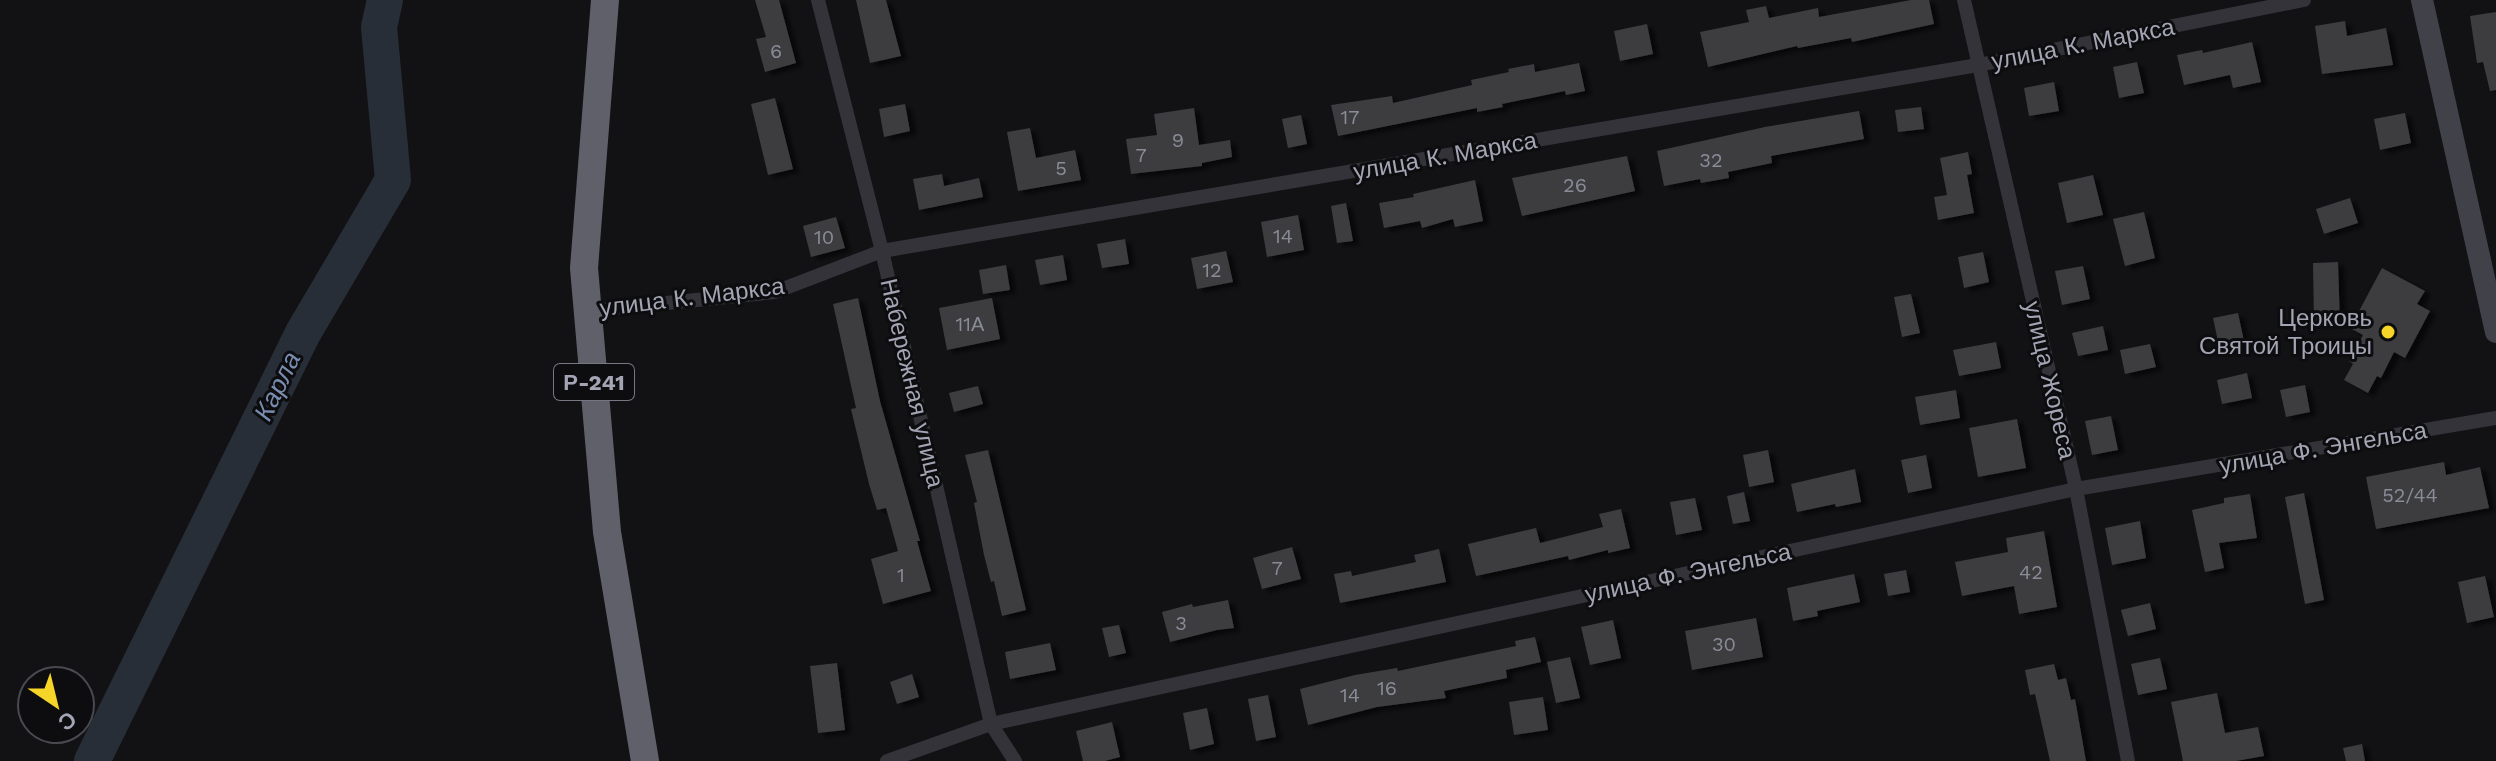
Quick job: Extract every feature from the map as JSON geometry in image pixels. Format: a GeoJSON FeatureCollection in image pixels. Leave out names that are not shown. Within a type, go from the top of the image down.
{"type":"FeatureCollection","features":[{"type":"Feature","properties":{"kind":"highway","name":"Р-241"},"geometry":{"type":"LineString","coordinates":[[605,0],[584,268],[607,532],[645,761]]}},
{"type":"Feature","properties":{"kind":"main road"},"geometry":{"type":"LineString","coordinates":[[2422,0],[2496,332]]}},
{"type":"Feature","properties":{"kind":"street","name":"Набережная улица"},"geometry":{"type":"LineString","coordinates":[[818,0],[882,251],[991,724],[1015,761]]}},
{"type":"Feature","properties":{"kind":"street","name":"улица Жореса"},"geometry":{"type":"LineString","coordinates":[[1964,0],[2076,489],[2128,761]]}},
{"type":"Feature","properties":{"kind":"street","name":"улица К. Маркса"},"geometry":{"type":"LineString","coordinates":[[588,311],[775,292],[882,251],[1978,65],[2304,0]]}},
{"type":"Feature","properties":{"kind":"street","name":"улица Ф. Энгельса"},"geometry":{"type":"LineString","coordinates":[[887,761],[991,724],[2076,489],[2496,418]]}},
{"type":"Feature","properties":{"kind":"building"},"geometry":{"type":"Polygon","coordinates":[[[755,0],[779,0],[796,63],[765,72],[756,39],[766,37],[755,0]]]}},
{"type":"Feature","properties":{"kind":"building"},"geometry":{"type":"Polygon","coordinates":[[[856,0],[886,0],[901,56],[870,63],[856,0]]]}},
{"type":"Feature","properties":{"kind":"building"},"geometry":{"type":"Polygon","coordinates":[[[1911,0],[1929,0],[1934,24],[1852,42],[1851,38],[1797,46],[1708,67],[1700,32],[1749,22],[1746,10],[1766,6],[1769,18],[1818,8],[1819,17],[1911,0]]]}},
{"type":"Feature","properties":{"kind":"building"},"geometry":{"type":"Polygon","coordinates":[[[2496,12],[2496,90],[2490,91],[2483,62],[2477,63],[2470,16],[2496,12]]]}},
{"type":"Feature","properties":{"kind":"building"},"geometry":{"type":"Polygon","coordinates":[[[2345,21],[2347,36],[2386,28],[2393,65],[2322,74],[2315,26],[2345,21]]]}},
{"type":"Feature","properties":{"kind":"building"},"geometry":{"type":"Polygon","coordinates":[[[1647,24],[1653,54],[1620,61],[1614,31],[1647,24]]]}},
{"type":"Feature","properties":{"kind":"building"},"geometry":{"type":"Polygon","coordinates":[[[2252,42],[2261,82],[2233,88],[2230,75],[2184,85],[2177,55],[2202,50],[2203,53],[2252,42]]]}},
{"type":"Feature","properties":{"kind":"building"},"geometry":{"type":"Polygon","coordinates":[[[2137,62],[2144,93],[2119,98],[2113,67],[2137,62]]]}},
{"type":"Feature","properties":{"kind":"building"},"geometry":{"type":"Polygon","coordinates":[[[1579,63],[1585,91],[1566,95],[1565,91],[1502,104],[1503,107],[1477,112],[1477,108],[1338,136],[1331,105],[1392,96],[1393,103],[1472,85],[1471,80],[1509,72],[1508,69],[1534,64],[1535,72],[1579,63]]]}},
{"type":"Feature","properties":{"kind":"building"},"geometry":{"type":"Polygon","coordinates":[[[2054,82],[2059,111],[2029,116],[2024,88],[2054,82]]]}},
{"type":"Feature","properties":{"kind":"building"},"geometry":{"type":"Polygon","coordinates":[[[775,98],[793,169],[768,175],[751,104],[775,98]]]}},
{"type":"Feature","properties":{"kind":"building"},"geometry":{"type":"Polygon","coordinates":[[[905,104],[910,131],[884,137],[879,109],[905,104]]]}},
{"type":"Feature","properties":{"kind":"building"},"geometry":{"type":"Polygon","coordinates":[[[1921,107],[1924,129],[1898,132],[1895,110],[1921,107]]]}},
{"type":"Feature","properties":{"kind":"building"},"geometry":{"type":"Polygon","coordinates":[[[1194,108],[1199,145],[1230,140],[1232,157],[1202,163],[1202,166],[1131,174],[1126,139],[1157,135],[1154,114],[1194,108]]]}},
{"type":"Feature","properties":{"kind":"building"},"geometry":{"type":"Polygon","coordinates":[[[1859,111],[1864,139],[1771,156],[1772,163],[1728,172],[1729,178],[1701,183],[1700,179],[1664,186],[1657,151],[1765,127],[1859,111]]]}},
{"type":"Feature","properties":{"kind":"building"},"geometry":{"type":"Polygon","coordinates":[[[2405,113],[2411,143],[2380,150],[2374,119],[2405,113]]]}},
{"type":"Feature","properties":{"kind":"building"},"geometry":{"type":"Polygon","coordinates":[[[1301,115],[1307,144],[1288,148],[1282,119],[1301,115]]]}},
{"type":"Feature","properties":{"kind":"building"},"geometry":{"type":"Polygon","coordinates":[[[1030,128],[1036,158],[1075,150],[1081,180],[1018,191],[1007,132],[1030,128]]]}},
{"type":"Feature","properties":{"kind":"building"},"geometry":{"type":"Polygon","coordinates":[[[1968,152],[1972,174],[1967,175],[1974,213],[1938,220],[1934,197],[1947,195],[1940,158],[1968,152]]]}},
{"type":"Feature","properties":{"kind":"building"},"geometry":{"type":"Polygon","coordinates":[[[1627,156],[1635,191],[1522,216],[1512,178],[1627,156]]]}},
{"type":"Feature","properties":{"kind":"building"},"geometry":{"type":"Polygon","coordinates":[[[942,174],[944,186],[979,178],[983,197],[919,210],[913,179],[942,174]]]}},
{"type":"Feature","properties":{"kind":"building"},"geometry":{"type":"Polygon","coordinates":[[[2093,175],[2103,215],[2067,223],[2058,183],[2093,175]]]}},
{"type":"Feature","properties":{"kind":"building"},"geometry":{"type":"Polygon","coordinates":[[[1475,180],[1483,221],[1455,227],[1453,219],[1422,228],[1420,221],[1384,228],[1379,203],[1475,180]]]}},
{"type":"Feature","properties":{"kind":"building"},"geometry":{"type":"Polygon","coordinates":[[[2350,198],[2358,223],[2324,234],[2316,209],[2350,198]]]}},
{"type":"Feature","properties":{"kind":"building"},"geometry":{"type":"Polygon","coordinates":[[[1346,203],[1353,241],[1337,243],[1331,206],[1346,203]]]}},
{"type":"Feature","properties":{"kind":"building"},"geometry":{"type":"Polygon","coordinates":[[[2144,212],[2155,258],[2125,266],[2113,219],[2144,212]]]}},
{"type":"Feature","properties":{"kind":"building"},"geometry":{"type":"Polygon","coordinates":[[[1298,215],[1304,250],[1267,257],[1261,222],[1298,215]]]}},
{"type":"Feature","properties":{"kind":"building"},"geometry":{"type":"Polygon","coordinates":[[[836,217],[845,248],[811,257],[803,226],[836,217]]]}},
{"type":"Feature","properties":{"kind":"building"},"geometry":{"type":"Polygon","coordinates":[[[1125,239],[1129,264],[1102,268],[1097,244],[1125,239]]]}},
{"type":"Feature","properties":{"kind":"building"},"geometry":{"type":"Polygon","coordinates":[[[1226,251],[1233,282],[1197,289],[1191,258],[1226,251]]]}},
{"type":"Feature","properties":{"kind":"building"},"geometry":{"type":"Polygon","coordinates":[[[1983,252],[1989,282],[1964,288],[1958,257],[1983,252]]]}},
{"type":"Feature","properties":{"kind":"building"},"geometry":{"type":"Polygon","coordinates":[[[1063,255],[1067,280],[1040,285],[1035,260],[1063,255]]]}},
{"type":"Feature","properties":{"kind":"building"},"geometry":{"type":"Polygon","coordinates":[[[2338,262],[2340,323],[2314,324],[2313,263],[2338,262]]]}},
{"type":"Feature","properties":{"kind":"building"},"geometry":{"type":"Polygon","coordinates":[[[1006,265],[1010,290],[983,294],[979,270],[1006,265]]]}},
{"type":"Feature","properties":{"kind":"building"},"geometry":{"type":"Polygon","coordinates":[[[2083,266],[2090,299],[2062,305],[2055,271],[2083,266]]]}},
{"type":"Feature","properties":{"kind":"building","name":"Церковь Святой Троицы"},"geometry":{"type":"Polygon","coordinates":[[[2382,268],[2425,291],[2417,304],[2430,311],[2405,358],[2394,352],[2381,378],[2377,376],[2368,393],[2344,380],[2353,364],[2349,361],[2363,335],[2350,328],[2382,268]]]}},
{"type":"Feature","properties":{"kind":"building"},"geometry":{"type":"Polygon","coordinates":[[[1911,294],[1920,333],[1902,337],[1894,297],[1911,294]]]}},
{"type":"Feature","properties":{"kind":"building"},"geometry":{"type":"Polygon","coordinates":[[[858,298],[880,401],[931,591],[883,604],[871,559],[898,551],[886,508],[877,510],[869,484],[851,409],[856,408],[833,304],[858,298]]]}},
{"type":"Feature","properties":{"kind":"building"},"geometry":{"type":"Polygon","coordinates":[[[992,298],[1000,339],[947,350],[939,308],[992,298]]]}},
{"type":"Feature","properties":{"kind":"building"},"geometry":{"type":"Polygon","coordinates":[[[2238,313],[2244,341],[2219,346],[2213,318],[2238,313]]]}},
{"type":"Feature","properties":{"kind":"building"},"geometry":{"type":"Polygon","coordinates":[[[2103,326],[2108,350],[2078,356],[2072,333],[2103,326]]]}},
{"type":"Feature","properties":{"kind":"building"},"geometry":{"type":"Polygon","coordinates":[[[1996,342],[2001,368],[1959,376],[1953,350],[1996,342]]]}},
{"type":"Feature","properties":{"kind":"building"},"geometry":{"type":"Polygon","coordinates":[[[2150,344],[2156,367],[2125,374],[2120,350],[2150,344]]]}},
{"type":"Feature","properties":{"kind":"building"},"geometry":{"type":"Polygon","coordinates":[[[2247,373],[2252,398],[2222,404],[2217,380],[2247,373]]]}},
{"type":"Feature","properties":{"kind":"building"},"geometry":{"type":"Polygon","coordinates":[[[2305,385],[2310,412],[2286,417],[2280,390],[2305,385]]]}},
{"type":"Feature","properties":{"kind":"building"},"geometry":{"type":"Polygon","coordinates":[[[978,386],[983,404],[954,412],[949,393],[978,386]]]}},
{"type":"Feature","properties":{"kind":"building"},"geometry":{"type":"Polygon","coordinates":[[[1956,390],[1960,418],[1920,425],[1915,397],[1956,390]]]}},
{"type":"Feature","properties":{"kind":"building"},"geometry":{"type":"Polygon","coordinates":[[[2111,416],[2118,450],[2092,455],[2085,421],[2111,416]]]}},
{"type":"Feature","properties":{"kind":"building"},"geometry":{"type":"Polygon","coordinates":[[[2017,419],[2026,468],[1978,477],[1969,428],[2017,419]]]}},
{"type":"Feature","properties":{"kind":"building"},"geometry":{"type":"Polygon","coordinates":[[[988,450],[1026,610],[1002,616],[984,555],[974,503],[977,502],[965,455],[988,450]]]}},
{"type":"Feature","properties":{"kind":"building"},"geometry":{"type":"Polygon","coordinates":[[[1768,450],[1774,482],[1749,487],[1743,455],[1768,450]]]}},
{"type":"Feature","properties":{"kind":"building"},"geometry":{"type":"Polygon","coordinates":[[[1926,455],[1932,488],[1908,493],[1901,460],[1926,455]]]}},
{"type":"Feature","properties":{"kind":"building"},"geometry":{"type":"Polygon","coordinates":[[[2444,462],[2446,475],[2480,467],[2489,508],[2376,529],[2366,477],[2444,462]]]}},
{"type":"Feature","properties":{"kind":"building"},"geometry":{"type":"Polygon","coordinates":[[[1855,469],[1861,502],[1797,512],[1791,484],[1855,469]]]}},
{"type":"Feature","properties":{"kind":"building"},"geometry":{"type":"Polygon","coordinates":[[[1744,492],[1750,521],[1733,524],[1727,496],[1744,492]]]}},
{"type":"Feature","properties":{"kind":"building"},"geometry":{"type":"Polygon","coordinates":[[[2304,493],[2324,600],[2305,604],[2285,497],[2304,493]]]}},
{"type":"Feature","properties":{"kind":"building"},"geometry":{"type":"Polygon","coordinates":[[[2250,494],[2257,538],[2219,543],[2224,568],[2205,572],[2192,510],[2224,503],[2224,498],[2250,494]]]}},
{"type":"Feature","properties":{"kind":"building"},"geometry":{"type":"Polygon","coordinates":[[[1695,498],[1702,530],[1676,535],[1670,502],[1695,498]]]}},
{"type":"Feature","properties":{"kind":"building"},"geometry":{"type":"Polygon","coordinates":[[[1621,509],[1630,548],[1569,560],[1568,556],[1476,576],[1468,544],[1536,528],[1540,543],[1603,527],[1599,514],[1621,509]]]}},
{"type":"Feature","properties":{"kind":"building"},"geometry":{"type":"Polygon","coordinates":[[[2140,521],[2146,558],[2112,565],[2105,528],[2140,521]]]}},
{"type":"Feature","properties":{"kind":"building"},"geometry":{"type":"Polygon","coordinates":[[[2044,531],[2057,607],[2019,614],[2014,586],[1962,596],[1955,562],[2008,552],[2006,538],[2044,531]]]}},
{"type":"Feature","properties":{"kind":"building"},"geometry":{"type":"Polygon","coordinates":[[[1292,547],[1301,579],[1262,589],[1253,558],[1292,547]]]}},
{"type":"Feature","properties":{"kind":"building"},"geometry":{"type":"Polygon","coordinates":[[[1439,549],[1446,582],[1340,603],[1334,574],[1351,571],[1352,576],[1416,562],[1414,555],[1439,549]]]}},
{"type":"Feature","properties":{"kind":"building"},"geometry":{"type":"Polygon","coordinates":[[[1906,570],[1910,592],[1888,596],[1884,574],[1906,570]]]}},
{"type":"Feature","properties":{"kind":"building"},"geometry":{"type":"Polygon","coordinates":[[[1854,574],[1860,602],[1817,611],[1818,616],[1793,621],[1787,588],[1854,574]]]}},
{"type":"Feature","properties":{"kind":"building"},"geometry":{"type":"Polygon","coordinates":[[[2485,576],[2494,617],[2467,623],[2458,582],[2485,576]]]}},
{"type":"Feature","properties":{"kind":"building"},"geometry":{"type":"Polygon","coordinates":[[[1228,600],[1234,628],[1170,642],[1162,612],[1192,604],[1193,607],[1228,600]]]}},
{"type":"Feature","properties":{"kind":"building"},"geometry":{"type":"Polygon","coordinates":[[[2150,603],[2156,629],[2128,636],[2121,610],[2150,603]]]}},
{"type":"Feature","properties":{"kind":"building"},"geometry":{"type":"Polygon","coordinates":[[[1756,618],[1763,657],[1692,670],[1685,631],[1756,618]]]}},
{"type":"Feature","properties":{"kind":"building"},"geometry":{"type":"Polygon","coordinates":[[[1613,620],[1621,658],[1590,665],[1581,627],[1613,620]]]}},
{"type":"Feature","properties":{"kind":"building"},"geometry":{"type":"Polygon","coordinates":[[[1119,625],[1126,653],[1109,657],[1102,628],[1119,625]]]}},
{"type":"Feature","properties":{"kind":"building"},"geometry":{"type":"Polygon","coordinates":[[[1535,637],[1541,662],[1506,670],[1507,678],[1444,691],[1446,698],[1377,707],[1308,725],[1300,689],[1355,675],[1397,668],[1398,671],[1516,646],[1515,641],[1535,637]]]}},
{"type":"Feature","properties":{"kind":"building"},"geometry":{"type":"Polygon","coordinates":[[[1050,643],[1056,670],[1010,679],[1005,652],[1050,643]]]}},
{"type":"Feature","properties":{"kind":"building"},"geometry":{"type":"Polygon","coordinates":[[[1570,657],[1580,698],[1556,703],[1547,662],[1570,657]]]}},
{"type":"Feature","properties":{"kind":"building"},"geometry":{"type":"Polygon","coordinates":[[[2160,658],[2167,689],[2138,695],[2131,664],[2160,658]]]}},
{"type":"Feature","properties":{"kind":"building"},"geometry":{"type":"Polygon","coordinates":[[[837,663],[845,730],[818,733],[810,666],[837,663]]]}},
{"type":"Feature","properties":{"kind":"building"},"geometry":{"type":"Polygon","coordinates":[[[2054,664],[2058,680],[2066,678],[2071,700],[2075,699],[2086,761],[2050,761],[2035,694],[2030,695],[2025,670],[2054,664]]]}},
{"type":"Feature","properties":{"kind":"building"},"geometry":{"type":"Polygon","coordinates":[[[912,674],[919,697],[897,704],[890,682],[912,674]]]}},
{"type":"Feature","properties":{"kind":"building"},"geometry":{"type":"Polygon","coordinates":[[[2217,693],[2225,733],[2258,727],[2264,756],[2236,761],[2183,761],[2171,702],[2217,693]]]}},
{"type":"Feature","properties":{"kind":"building"},"geometry":{"type":"Polygon","coordinates":[[[1268,695],[1276,737],[1256,741],[1248,699],[1268,695]]]}},
{"type":"Feature","properties":{"kind":"building"},"geometry":{"type":"Polygon","coordinates":[[[1543,697],[1548,730],[1514,735],[1509,702],[1543,697]]]}},
{"type":"Feature","properties":{"kind":"building"},"geometry":{"type":"Polygon","coordinates":[[[1207,708],[1214,744],[1190,750],[1183,713],[1207,708]]]}},
{"type":"Feature","properties":{"kind":"building"},"geometry":{"type":"Polygon","coordinates":[[[1112,722],[1120,757],[1083,761],[1076,731],[1112,722]]]}},
{"type":"Feature","properties":{"kind":"building"},"geometry":{"type":"Polygon","coordinates":[[[2362,744],[2365,761],[2346,761],[2343,748],[2362,744]]]}},
{"type":"Feature","properties":{"kind":"waterway","name":"Карла"},"geometry":{"type":"LineString","coordinates":[[92,761],[303,333],[393,180],[379,27],[385,0]]}},
{"type":"Feature","properties":{"kind":"place","name":"Церковь Святой Троицы"},"geometry":{"type":"Point","coordinates":[2388,332]}}]}
